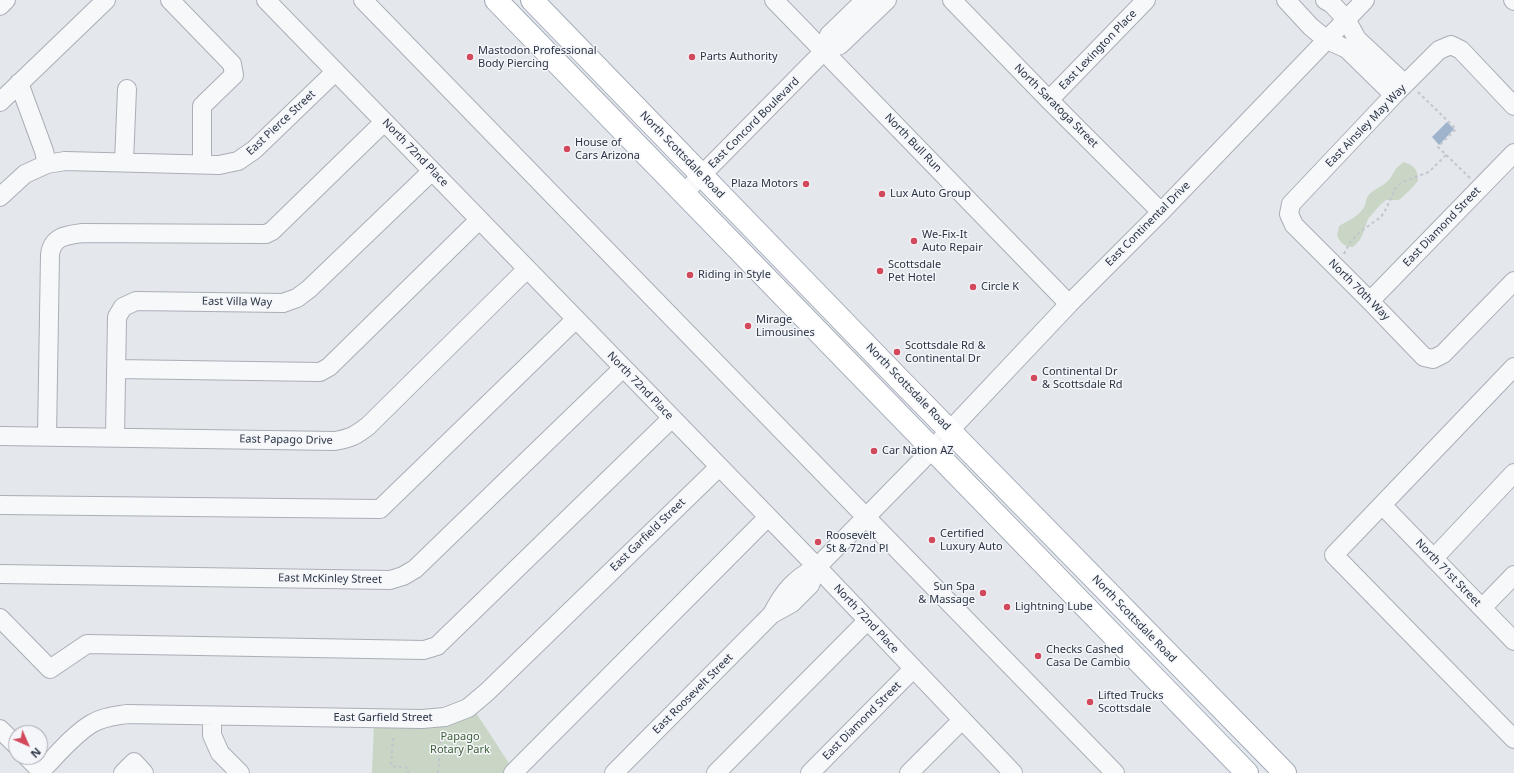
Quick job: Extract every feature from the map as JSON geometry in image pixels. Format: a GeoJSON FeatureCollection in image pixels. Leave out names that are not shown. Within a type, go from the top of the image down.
{"type":"FeatureCollection","features":[{"type":"Feature","properties":{"kind":"main road"},"geometry":{"type":"LineString","coordinates":[[496,0],[1246,773]]}},
{"type":"Feature","properties":{"kind":"main road","name":"North Scottsdale Road"},"geometry":{"type":"LineString","coordinates":[[532,0],[701,176],[1285,773]]}},
{"type":"Feature","properties":{"kind":"street"},"geometry":{"type":"LineString","coordinates":[[0,6],[6,0]]}},
{"type":"Feature","properties":{"kind":"street"},"geometry":{"type":"LineString","coordinates":[[0,102],[106,0]]}},
{"type":"Feature","properties":{"kind":"street"},"geometry":{"type":"LineString","coordinates":[[170,0],[232,64],[234,75],[202,106],[202,164]]}},
{"type":"Feature","properties":{"kind":"street","name":"North 72nd Place"},"geometry":{"type":"LineString","coordinates":[[266,0],[817,567],[962,720],[1009,772]]}},
{"type":"Feature","properties":{"kind":"street"},"geometry":{"type":"LineString","coordinates":[[363,0],[1115,773]]}},
{"type":"Feature","properties":{"kind":"street","name":"North Bull Run"},"geometry":{"type":"LineString","coordinates":[[774,0],[1069,304]]}},
{"type":"Feature","properties":{"kind":"street","name":"East Concord Boulevard"},"geometry":{"type":"LineString","coordinates":[[824,52],[829,34],[865,0]]}},
{"type":"Feature","properties":{"kind":"street","name":"East Concord Boulevard"},"geometry":{"type":"LineString","coordinates":[[683,194],[824,52],[840,45],[887,0]]}},
{"type":"Feature","properties":{"kind":"street","name":"North Saratoga Street"},"geometry":{"type":"LineString","coordinates":[[952,0],[1161,212]]}},
{"type":"Feature","properties":{"kind":"street","name":"East Lexington Place"},"geometry":{"type":"LineString","coordinates":[[1049,100],[1146,0]]}},
{"type":"Feature","properties":{"kind":"street"},"geometry":{"type":"LineString","coordinates":[[1286,0],[1327,40],[1347,49],[1378,69],[1405,90]]}},
{"type":"Feature","properties":{"kind":"street"},"geometry":{"type":"LineString","coordinates":[[1325,0],[1332,4],[1346,19],[1356,39],[1378,69]]}},
{"type":"Feature","properties":{"kind":"street","name":"East Continental Drive"},"geometry":{"type":"LineString","coordinates":[[932,450],[1069,304],[1161,212],[1365,0]]}},
{"type":"Feature","properties":{"kind":"street","name":"East Ainsley May Way"},"geometry":{"type":"LineString","coordinates":[[1289,214],[1291,204],[1405,90],[1439,50],[1451,45],[1461,50],[1514,106]]}},
{"type":"Feature","properties":{"kind":"street","name":"East Pierce Street"},"geometry":{"type":"LineString","coordinates":[[0,197],[25,174],[47,164],[65,161],[219,165],[238,161],[254,150],[335,72]]}},
{"type":"Feature","properties":{"kind":"street"},"geometry":{"type":"LineString","coordinates":[[19,83],[44,151],[47,164]]}},
{"type":"Feature","properties":{"kind":"street"},"geometry":{"type":"LineString","coordinates":[[124,162],[127,89]]}},
{"type":"Feature","properties":{"kind":"street"},"geometry":{"type":"LineString","coordinates":[[47,436],[50,255],[51,248],[58,240],[66,235],[83,233],[266,234],[272,231],[384,122]]}},
{"type":"Feature","properties":{"kind":"street","name":"East Diamond Street"},"geometry":{"type":"LineString","coordinates":[[1370,301],[1514,153]]}},
{"type":"Feature","properties":{"kind":"street","name":"East Villa Way"},"geometry":{"type":"LineString","coordinates":[[115,437],[118,317],[123,307],[136,301],[283,303],[298,298],[432,171]]}},
{"type":"Feature","properties":{"kind":"street","name":"North 70th Way"},"geometry":{"type":"LineString","coordinates":[[1289,214],[1294,225],[1424,357],[1433,360],[1443,354],[1514,281]]}},
{"type":"Feature","properties":{"kind":"street"},"geometry":{"type":"LineString","coordinates":[[116,369],[320,372],[330,367],[479,220]]}},
{"type":"Feature","properties":{"kind":"street","name":"East Papago Drive"},"geometry":{"type":"LineString","coordinates":[[0,436],[335,441],[355,436],[368,426],[527,269]]}},
{"type":"Feature","properties":{"kind":"street"},"geometry":{"type":"LineString","coordinates":[[0,504],[380,509],[576,319]]}},
{"type":"Feature","properties":{"kind":"street"},"geometry":{"type":"LineString","coordinates":[[1514,367],[1334,555],[1514,739]]}},
{"type":"Feature","properties":{"kind":"street","name":"East McKinley Street"},"geometry":{"type":"LineString","coordinates":[[0,574],[390,580],[403,576],[415,569],[623,368]]}},
{"type":"Feature","properties":{"kind":"street"},"geometry":{"type":"LineString","coordinates":[[0,618],[50,669],[87,644],[424,650],[437,646],[672,418]]}},
{"type":"Feature","properties":{"kind":"street","name":"East Roosevelt Street"},"geometry":{"type":"LineString","coordinates":[[614,773],[772,614],[792,603],[810,585],[817,567],[932,450]]}},
{"type":"Feature","properties":{"kind":"street","name":"East Garfield Street"},"geometry":{"type":"LineString","coordinates":[[42,772],[72,740],[92,723],[109,717],[128,714],[422,719],[445,717],[468,708],[487,692],[719,467]]}},
{"type":"Feature","properties":{"kind":"street"},"geometry":{"type":"LineString","coordinates":[[1434,558],[1514,473]]}},
{"type":"Feature","properties":{"kind":"street","name":"North 71st Street"},"geometry":{"type":"LineString","coordinates":[[1382,505],[1514,641]]}},
{"type":"Feature","properties":{"kind":"street"},"geometry":{"type":"LineString","coordinates":[[513,773],[768,517]]}},
{"type":"Feature","properties":{"kind":"street"},"geometry":{"type":"LineString","coordinates":[[1482,608],[1514,575]]}},
{"type":"Feature","properties":{"kind":"street"},"geometry":{"type":"LineString","coordinates":[[716,773],[867,621]]}},
{"type":"Feature","properties":{"kind":"street","name":"East Diamond Street"},"geometry":{"type":"LineString","coordinates":[[810,773],[913,669]]}},
{"type":"Feature","properties":{"kind":"street"},"geometry":{"type":"LineString","coordinates":[[212,716],[212,736],[220,752],[240,773]]}},
{"type":"Feature","properties":{"kind":"street"},"geometry":{"type":"LineString","coordinates":[[909,773],[962,720]]}},
{"type":"Feature","properties":{"kind":"street"},"geometry":{"type":"LineString","coordinates":[[0,729],[8,738]]}},
{"type":"Feature","properties":{"kind":"street"},"geometry":{"type":"LineString","coordinates":[[123,773],[134,762],[144,773]]}},
{"type":"Feature","properties":{"kind":"path"},"geometry":{"type":"LineString","coordinates":[[1405,90],[1456,129],[1438,147],[1474,182]]}},
{"type":"Feature","properties":{"kind":"path"},"geometry":{"type":"LineString","coordinates":[[1341,259],[1355,237],[1381,217],[1395,189],[1400,184],[1429,172],[1446,155]]}},
{"type":"Feature","properties":{"kind":"path"},"geometry":{"type":"LineString","coordinates":[[393,738],[391,766],[408,768],[408,773]]}},
{"type":"Feature","properties":{"kind":"path"},"geometry":{"type":"LineString","coordinates":[[438,773],[440,738]]}},
{"type":"Feature","properties":{"kind":"green space"},"geometry":{"type":"Polygon","coordinates":[[[1404,162],[1411,165],[1415,169],[1418,181],[1399,200],[1386,200],[1380,205],[1368,219],[1362,236],[1353,247],[1343,244],[1337,236],[1339,226],[1360,213],[1370,194],[1388,181],[1400,164],[1404,162]]]}},
{"type":"Feature","properties":{"kind":"green space","name":"Papago Rotary Park"},"geometry":{"type":"Polygon","coordinates":[[[471,705],[512,768],[507,773],[372,773],[374,719],[471,705]]]}},
{"type":"Feature","properties":{"kind":"water"},"geometry":{"type":"Polygon","coordinates":[[[1447,122],[1454,129],[1439,145],[1432,137],[1447,122]]]}},
{"type":"Feature","properties":{"kind":"place","name":"Mastodon Professional Body Piercing"},"geometry":{"type":"Point","coordinates":[470,57]}},
{"type":"Feature","properties":{"kind":"place","name":"Parts Authority"},"geometry":{"type":"Point","coordinates":[692,57]}},
{"type":"Feature","properties":{"kind":"place","name":"House of Cars Arizona"},"geometry":{"type":"Point","coordinates":[567,149]}},
{"type":"Feature","properties":{"kind":"place","name":"Plaza Motors"},"geometry":{"type":"Point","coordinates":[806,184]}},
{"type":"Feature","properties":{"kind":"place","name":"Lux Auto Group"},"geometry":{"type":"Point","coordinates":[882,194]}},
{"type":"Feature","properties":{"kind":"place","name":"We-Fix-It Auto Repair"},"geometry":{"type":"Point","coordinates":[914,241]}},
{"type":"Feature","properties":{"kind":"place","name":"Scottsdale Pet Hotel"},"geometry":{"type":"Point","coordinates":[880,271]}},
{"type":"Feature","properties":{"kind":"place","name":"Riding in Style"},"geometry":{"type":"Point","coordinates":[690,275]}},
{"type":"Feature","properties":{"kind":"place","name":"Circle K"},"geometry":{"type":"Point","coordinates":[973,287]}},
{"type":"Feature","properties":{"kind":"place","name":"Mirage Limousines"},"geometry":{"type":"Point","coordinates":[748,326]}},
{"type":"Feature","properties":{"kind":"place","name":"Scottsdale Rd & Continental Dr"},"geometry":{"type":"Point","coordinates":[897,352]}},
{"type":"Feature","properties":{"kind":"place","name":"Continental Dr & Scottsdale Rd"},"geometry":{"type":"Point","coordinates":[1034,378]}},
{"type":"Feature","properties":{"kind":"place","name":"Car Nation AZ"},"geometry":{"type":"Point","coordinates":[874,451]}},
{"type":"Feature","properties":{"kind":"place","name":"Certified Luxury Auto"},"geometry":{"type":"Point","coordinates":[932,540]}},
{"type":"Feature","properties":{"kind":"place","name":"Roosevelt St & 72nd Pl"},"geometry":{"type":"Point","coordinates":[818,542]}},
{"type":"Feature","properties":{"kind":"place","name":"Sun Spa & Massage"},"geometry":{"type":"Point","coordinates":[983,593]}},
{"type":"Feature","properties":{"kind":"place","name":"Lightning Lube"},"geometry":{"type":"Point","coordinates":[1007,607]}},
{"type":"Feature","properties":{"kind":"place","name":"Checks Cashed Casa De Cambio"},"geometry":{"type":"Point","coordinates":[1038,656]}},
{"type":"Feature","properties":{"kind":"place","name":"Lifted Trucks Scottsdale"},"geometry":{"type":"Point","coordinates":[1090,702]}}]}
